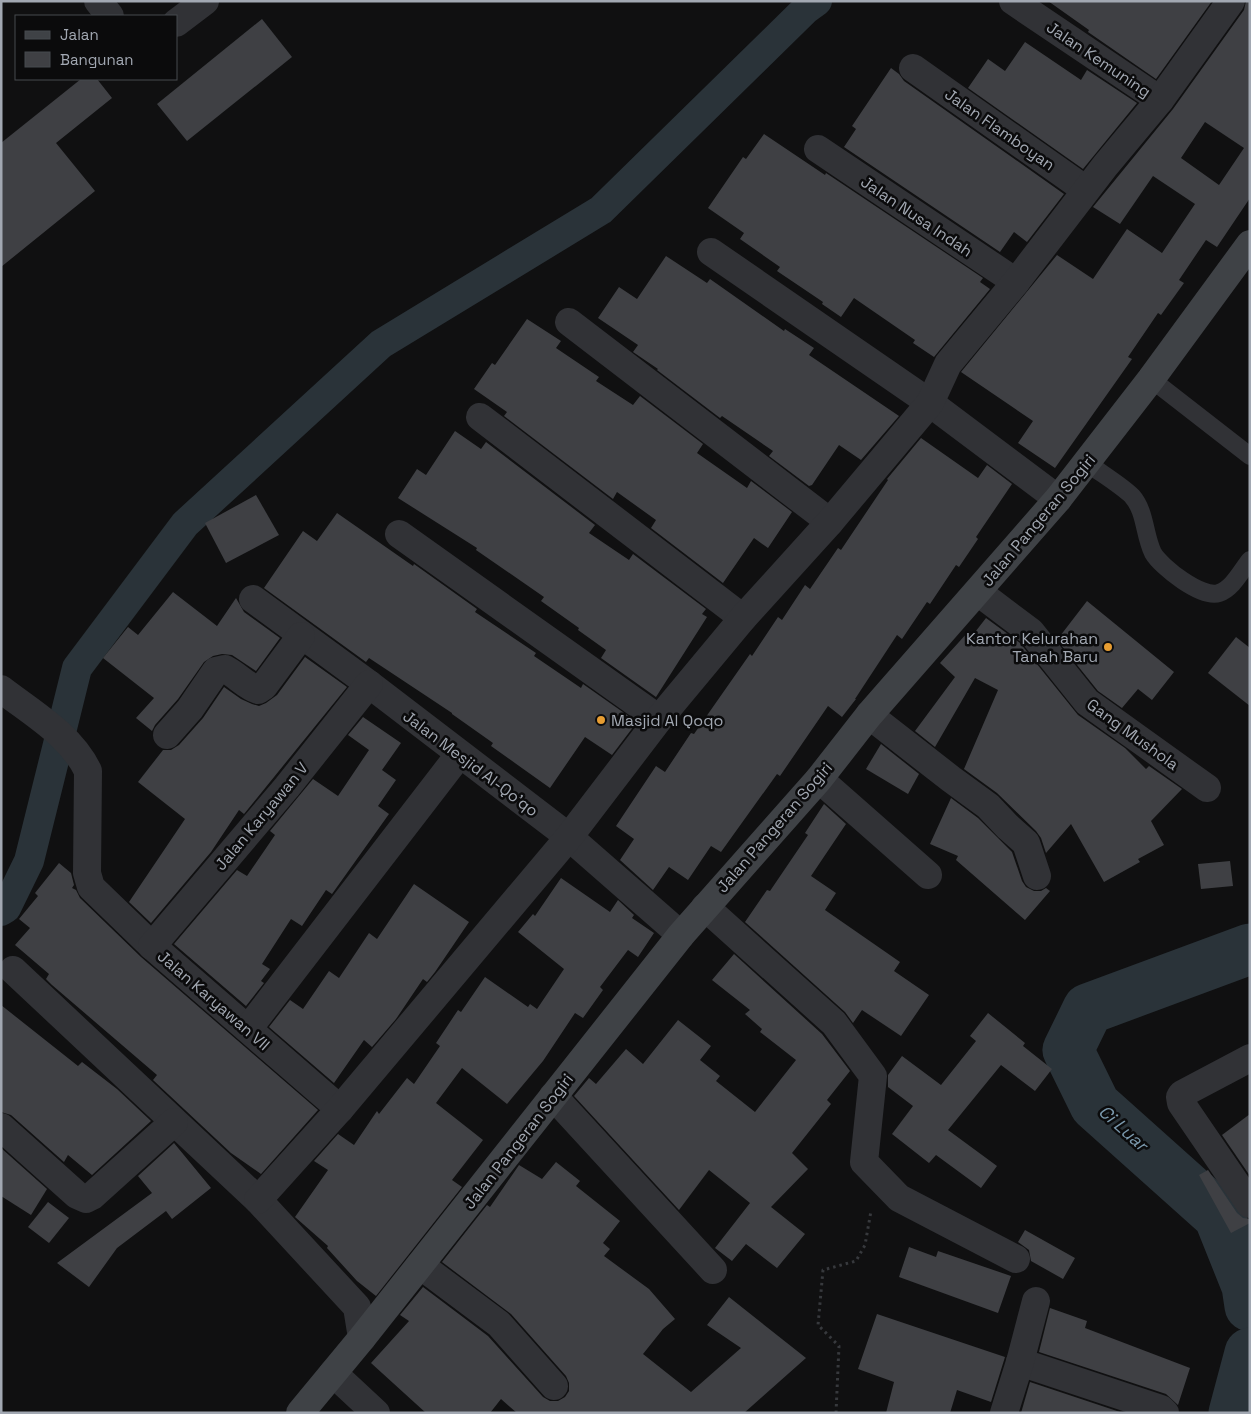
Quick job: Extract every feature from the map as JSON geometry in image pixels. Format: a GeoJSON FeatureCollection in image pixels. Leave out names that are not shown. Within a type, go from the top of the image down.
{"type":"FeatureCollection","features":[{"type":"Feature","properties":{"kind":"street"},"geometry":{"type":"LineString","coordinates":[[98,1],[109,15]]}},
{"type":"Feature","properties":{"kind":"street"},"geometry":{"type":"LineString","coordinates":[[178,21],[205,1]]}},
{"type":"Feature","properties":{"kind":"street","name":"Jalan Kemuning"},"geometry":{"type":"LineString","coordinates":[[1013,1],[1160,100]]}},
{"type":"Feature","properties":{"kind":"street"},"geometry":{"type":"LineString","coordinates":[[258,1200],[340,1109],[569,837],[659,719],[743,618],[830,522],[930,403],[948,364],[1016,282],[1086,190],[1160,100],[1231,1],[1250,16]]}},
{"type":"Feature","properties":{"kind":"street","name":"Jalan Flamboyan"},"geometry":{"type":"LineString","coordinates":[[913,68],[1086,190]]}},
{"type":"Feature","properties":{"kind":"street","name":"Jalan Nusa Indah"},"geometry":{"type":"LineString","coordinates":[[818,149],[1016,282]]}},
{"type":"Feature","properties":{"kind":"street","name":"Jalan Pangeran Sogiri"},"geometry":{"type":"LineString","coordinates":[[300,1413],[362,1338],[681,935],[819,779],[869,714],[1058,499],[1151,379],[1250,244]]}},
{"type":"Feature","properties":{"kind":"street"},"geometry":{"type":"LineString","coordinates":[[710,252],[930,403],[1058,499]]}},
{"type":"Feature","properties":{"kind":"street"},"geometry":{"type":"LineString","coordinates":[[569,322],[830,522]]}},
{"type":"Feature","properties":{"kind":"street"},"geometry":{"type":"LineString","coordinates":[[480,417],[743,618]]}},
{"type":"Feature","properties":{"kind":"street"},"geometry":{"type":"LineString","coordinates":[[399,534],[659,719]]}},
{"type":"Feature","properties":{"kind":"street","name":"Gang Mushola"},"geometry":{"type":"LineString","coordinates":[[978,592],[1031,632],[1087,702],[1207,788]]}},
{"type":"Feature","properties":{"kind":"street","name":"Jalan Mesjid Al-Qo'qo"},"geometry":{"type":"LineString","coordinates":[[253,599],[569,837],[681,935]]}},
{"type":"Feature","properties":{"kind":"street"},"geometry":{"type":"LineString","coordinates":[[167,735],[190,709],[216,671],[225,669],[251,688],[258,690],[264,686],[301,636]]}},
{"type":"Feature","properties":{"kind":"street","name":"Jalan Karyawan V"},"geometry":{"type":"LineString","coordinates":[[152,946],[287,787],[368,684]]}},
{"type":"Feature","properties":{"kind":"street","name":"Jalan Karyawan VII"},"geometry":{"type":"LineString","coordinates":[[7,693],[68,740],[84,761],[88,771],[87,873],[91,887],[152,946],[340,1109]]}},
{"type":"Feature","properties":{"kind":"street"},"geometry":{"type":"LineString","coordinates":[[869,714],[988,806],[1026,843],[1037,876]]}},
{"type":"Feature","properties":{"kind":"street"},"geometry":{"type":"LineString","coordinates":[[248,1029],[459,755]]}},
{"type":"Feature","properties":{"kind":"street"},"geometry":{"type":"LineString","coordinates":[[819,779],[928,875]]}},
{"type":"Feature","properties":{"kind":"street"},"geometry":{"type":"LineString","coordinates":[[705,907],[834,1023],[873,1076],[864,1162],[899,1198],[1016,1260]]}},
{"type":"Feature","properties":{"kind":"street"},"geometry":{"type":"LineString","coordinates":[[13,970],[258,1200],[357,1307],[362,1338]]}},
{"type":"Feature","properties":{"kind":"street"},"geometry":{"type":"LineString","coordinates":[[1250,1058],[1182,1094],[1180,1097],[1181,1103],[1250,1204]]}},
{"type":"Feature","properties":{"kind":"street"},"geometry":{"type":"LineString","coordinates":[[553,1096],[713,1270]]}},
{"type":"Feature","properties":{"kind":"street"},"geometry":{"type":"LineString","coordinates":[[1,1127],[77,1195],[86,1200],[174,1122]]}},
{"type":"Feature","properties":{"kind":"street"},"geometry":{"type":"LineString","coordinates":[[420,1265],[499,1324],[554,1386]]}},
{"type":"Feature","properties":{"kind":"street"},"geometry":{"type":"LineString","coordinates":[[1004,1413],[1036,1301]]}},
{"type":"Feature","properties":{"kind":"street"},"geometry":{"type":"LineString","coordinates":[[1020,1362],[1161,1409],[1165,1413]]}},
{"type":"Feature","properties":{"kind":"street"},"geometry":{"type":"LineString","coordinates":[[333,1373],[376,1413]]}},
{"type":"Feature","properties":{"kind":"lane"},"geometry":{"type":"LineString","coordinates":[[1151,379],[1250,456]]}},
{"type":"Feature","properties":{"kind":"lane"},"geometry":{"type":"LineString","coordinates":[[1086,462],[1132,496],[1143,517],[1154,555],[1174,573],[1204,593],[1219,593],[1232,584],[1250,560]]}},
{"type":"Feature","properties":{"kind":"path"},"geometry":{"type":"LineString","coordinates":[[836,1413],[839,1346],[818,1325],[823,1270],[856,1261],[865,1245],[871,1207]]}},
{"type":"Feature","properties":{"kind":"building"},"geometry":{"type":"Polygon","coordinates":[[[1048,1],[1212,1],[1156,79],[1088,32],[1089,30],[1048,1]]]}},
{"type":"Feature","properties":{"kind":"building"},"geometry":{"type":"Polygon","coordinates":[[[1246,1],[1250,1],[1250,198],[1217,247],[1206,240],[1179,280],[1184,283],[1161,315],[1158,313],[1128,357],[1132,359],[1055,468],[1018,443],[1033,421],[961,372],[1057,255],[1093,279],[1127,229],[1162,253],[1195,204],[1153,176],[1120,224],[1093,207],[1173,109],[1244,10],[1246,1]],[[1205,122],[1181,158],[1219,185],[1244,148],[1205,122]]]}},
{"type":"Feature","properties":{"kind":"building"},"geometry":{"type":"Polygon","coordinates":[[[262,19],[292,57],[187,141],[157,104],[262,19]]]}},
{"type":"Feature","properties":{"kind":"building"},"geometry":{"type":"Polygon","coordinates":[[[1025,42],[1081,80],[1087,70],[1137,103],[1083,169],[968,88],[988,59],[1005,71],[1025,42]]]}},
{"type":"Feature","properties":{"kind":"building"},"geometry":{"type":"Polygon","coordinates":[[[891,68],[904,81],[1064,194],[1027,242],[1014,232],[1000,252],[844,147],[856,129],[852,126],[891,68]]]}},
{"type":"Feature","properties":{"kind":"building"},"geometry":{"type":"Polygon","coordinates":[[[80,80],[98,80],[112,98],[56,143],[95,191],[1,267],[1,143],[80,80]]]}},
{"type":"Feature","properties":{"kind":"building"},"geometry":{"type":"Polygon","coordinates":[[[764,134],[983,278],[980,282],[990,289],[934,357],[913,343],[915,340],[854,298],[841,317],[822,304],[823,302],[777,271],[780,267],[740,239],[744,233],[708,208],[743,157],[746,159],[764,134]]]}},
{"type":"Feature","properties":{"kind":"building"},"geometry":{"type":"Polygon","coordinates":[[[666,256],[707,283],[710,279],[784,331],[785,329],[814,348],[809,355],[899,416],[861,460],[839,445],[812,485],[809,486],[769,456],[773,451],[722,416],[720,418],[658,369],[633,352],[638,345],[598,318],[619,287],[637,299],[666,256]]]}},
{"type":"Feature","properties":{"kind":"building"},"geometry":{"type":"Polygon","coordinates":[[[527,319],[561,341],[556,348],[599,377],[596,381],[633,405],[640,396],[703,444],[697,453],[747,488],[751,481],[792,512],[768,548],[754,538],[723,583],[651,528],[656,520],[617,492],[613,499],[504,416],[507,412],[474,389],[492,363],[495,365],[527,319]]]}},
{"type":"Feature","properties":{"kind":"building"},"geometry":{"type":"Polygon","coordinates":[[[455,431],[481,449],[486,442],[595,525],[589,533],[629,560],[633,554],[706,609],[702,614],[707,617],[656,697],[601,658],[606,650],[541,601],[544,597],[476,550],[477,548],[398,498],[417,469],[426,475],[455,431]]]}},
{"type":"Feature","properties":{"kind":"building"},"geometry":{"type":"Polygon","coordinates":[[[921,438],[978,478],[987,465],[1012,484],[976,537],[978,539],[959,567],[956,565],[930,604],[927,602],[902,639],[897,635],[856,699],[842,717],[828,706],[780,776],[777,774],[721,852],[711,846],[688,880],[669,867],[653,890],[620,860],[634,839],[616,826],[656,766],[665,772],[691,733],[694,734],[750,654],[752,656],[778,617],[782,620],[805,585],[810,589],[838,548],[841,550],[887,479],[921,438]]]}},
{"type":"Feature","properties":{"kind":"building"},"geometry":{"type":"Polygon","coordinates":[[[256,495],[279,535],[226,563],[205,523],[256,495]]]}},
{"type":"Feature","properties":{"kind":"building"},"geometry":{"type":"Polygon","coordinates":[[[337,513],[477,609],[475,612],[536,653],[534,656],[581,688],[583,684],[637,722],[612,755],[585,737],[550,788],[491,746],[493,743],[452,713],[369,658],[366,662],[264,588],[303,531],[317,541],[337,513]]]}},
{"type":"Feature","properties":{"kind":"building"},"geometry":{"type":"Polygon","coordinates":[[[173,592],[217,626],[236,598],[244,612],[280,638],[256,671],[232,655],[222,654],[213,656],[204,662],[178,699],[152,731],[136,718],[154,698],[103,658],[128,627],[138,635],[173,592]]]}},
{"type":"Feature","properties":{"kind":"building","name":"Kantor Kelurahan Tanah Baru"},"geometry":{"type":"Polygon","coordinates":[[[1087,601],[1174,672],[1152,700],[1138,689],[1122,708],[1098,691],[1057,640],[1087,601]]]}},
{"type":"Feature","properties":{"kind":"building"},"geometry":{"type":"Polygon","coordinates":[[[986,618],[1020,643],[1078,715],[1125,748],[1146,769],[1149,766],[1182,789],[1151,821],[1164,845],[1138,859],[1140,862],[1104,882],[1071,824],[1046,853],[1041,838],[1036,831],[997,793],[964,769],[998,690],[975,678],[935,747],[915,731],[955,677],[940,663],[968,632],[972,636],[986,618]]]}},
{"type":"Feature","properties":{"kind":"building"},"geometry":{"type":"Polygon","coordinates":[[[1236,637],[1250,648],[1250,706],[1208,673],[1236,637]]]}},
{"type":"Feature","properties":{"kind":"building"},"geometry":{"type":"Polygon","coordinates":[[[305,657],[347,687],[244,814],[239,810],[211,852],[151,923],[129,902],[185,819],[138,782],[163,750],[171,750],[179,745],[203,718],[224,687],[241,699],[259,706],[277,695],[305,657]]]}},
{"type":"Feature","properties":{"kind":"building"},"geometry":{"type":"Polygon","coordinates":[[[363,717],[401,743],[382,770],[396,780],[378,806],[389,814],[332,894],[326,890],[302,926],[291,919],[262,964],[270,969],[261,981],[264,983],[246,1006],[174,944],[237,870],[247,876],[275,835],[270,831],[313,779],[338,796],[369,750],[348,735],[363,717]]]}},
{"type":"Feature","properties":{"kind":"building"},"geometry":{"type":"Polygon","coordinates":[[[881,744],[919,774],[908,794],[866,769],[881,744]]]}},
{"type":"Feature","properties":{"kind":"building"},"geometry":{"type":"Polygon","coordinates":[[[951,798],[978,818],[1012,852],[1026,887],[1034,891],[1041,891],[1046,888],[1050,891],[1025,920],[956,860],[958,856],[930,844],[951,798]]]}},
{"type":"Feature","properties":{"kind":"building"},"geometry":{"type":"Polygon","coordinates":[[[824,804],[846,824],[811,876],[836,893],[825,910],[900,962],[894,971],[929,995],[901,1036],[862,1010],[853,1023],[845,1012],[745,922],[767,890],[770,891],[808,835],[805,833],[824,804]]]}},
{"type":"Feature","properties":{"kind":"building"},"geometry":{"type":"Polygon","coordinates":[[[1230,861],[1233,886],[1201,889],[1198,864],[1230,861]]]}},
{"type":"Feature","properties":{"kind":"building"},"geometry":{"type":"Polygon","coordinates":[[[59,863],[71,873],[74,885],[72,888],[76,890],[80,898],[141,957],[318,1110],[261,1174],[231,1153],[153,1080],[157,1075],[52,985],[46,979],[49,974],[15,945],[30,928],[19,919],[38,896],[35,893],[59,863]]]}},
{"type":"Feature","properties":{"kind":"building"},"geometry":{"type":"Polygon","coordinates":[[[561,878],[610,912],[618,900],[634,915],[632,918],[654,933],[638,957],[628,950],[600,987],[603,990],[583,1018],[575,1013],[543,1061],[507,1104],[462,1068],[436,1103],[483,1140],[452,1180],[462,1187],[376,1296],[357,1281],[327,1248],[328,1246],[295,1217],[328,1170],[314,1161],[338,1134],[354,1145],[377,1111],[379,1114],[407,1078],[414,1084],[440,1046],[436,1043],[458,1010],[461,1012],[485,977],[528,1007],[530,1004],[537,1009],[564,969],[518,932],[533,914],[535,916],[561,878]]]}},
{"type":"Feature","properties":{"kind":"building"},"geometry":{"type":"Polygon","coordinates":[[[414,884],[469,922],[435,972],[427,982],[423,979],[396,1019],[372,1047],[364,1040],[334,1083],[269,1027],[290,1000],[303,1009],[329,971],[339,978],[369,933],[377,939],[414,884]]]}},
{"type":"Feature","properties":{"kind":"building"},"geometry":{"type":"Polygon","coordinates":[[[734,954],[822,1034],[850,1071],[827,1100],[831,1104],[792,1153],[808,1169],[771,1207],[805,1234],[777,1268],[746,1244],[732,1261],[715,1248],[750,1203],[709,1170],[679,1210],[574,1096],[589,1078],[596,1084],[626,1049],[643,1064],[678,1020],[711,1046],[700,1060],[720,1076],[716,1081],[755,1112],[796,1060],[760,1032],[762,1029],[745,1014],[750,1010],[712,980],[734,954]]]}},
{"type":"Feature","properties":{"kind":"building"},"geometry":{"type":"Polygon","coordinates":[[[1,1005],[78,1066],[82,1062],[117,1089],[151,1121],[92,1175],[68,1155],[64,1162],[11,1115],[1,1112],[1,1005]]]}},
{"type":"Feature","properties":{"kind":"building"},"geometry":{"type":"Polygon","coordinates":[[[988,1013],[1025,1043],[1023,1046],[1052,1069],[1035,1091],[1001,1065],[948,1130],[997,1166],[981,1188],[936,1155],[929,1163],[892,1134],[913,1106],[888,1087],[888,1075],[902,1056],[941,1085],[976,1041],[970,1036],[988,1013]]]}},
{"type":"Feature","properties":{"kind":"building"},"geometry":{"type":"Polygon","coordinates":[[[1250,1114],[1250,1176],[1222,1135],[1250,1114]]]}},
{"type":"Feature","properties":{"kind":"building"},"geometry":{"type":"Polygon","coordinates":[[[174,1143],[211,1188],[172,1219],[166,1211],[117,1248],[89,1287],[57,1263],[152,1193],[138,1176],[174,1143]]]}},
{"type":"Feature","properties":{"kind":"building"},"geometry":{"type":"Polygon","coordinates":[[[1,1148],[47,1189],[31,1215],[1,1196],[1,1148]]]}},
{"type":"Feature","properties":{"kind":"building"},"geometry":{"type":"Polygon","coordinates":[[[556,1162],[580,1181],[576,1186],[620,1221],[603,1243],[610,1249],[604,1256],[649,1289],[675,1319],[663,1329],[643,1354],[691,1392],[741,1348],[707,1325],[729,1297],[806,1358],[744,1413],[517,1413],[501,1399],[490,1413],[426,1413],[371,1363],[409,1321],[400,1315],[423,1287],[488,1336],[543,1397],[550,1401],[558,1401],[565,1397],[569,1391],[569,1383],[566,1376],[511,1314],[442,1262],[487,1205],[490,1207],[519,1165],[542,1179],[556,1162]]]}},
{"type":"Feature","properties":{"kind":"building"},"geometry":{"type":"Polygon","coordinates":[[[1208,1170],[1237,1213],[1243,1218],[1250,1219],[1250,1223],[1231,1233],[1199,1175],[1208,1170]]]}},
{"type":"Feature","properties":{"kind":"building"},"geometry":{"type":"Polygon","coordinates":[[[48,1202],[69,1218],[49,1243],[28,1227],[48,1202]]]}},
{"type":"Feature","properties":{"kind":"building"},"geometry":{"type":"Polygon","coordinates":[[[1025,1230],[1075,1258],[1063,1279],[1031,1261],[1029,1250],[1018,1242],[1025,1230]]]}},
{"type":"Feature","properties":{"kind":"building"},"geometry":{"type":"Polygon","coordinates":[[[909,1247],[936,1257],[938,1251],[1011,1276],[998,1313],[899,1277],[909,1247]]]}},
{"type":"Feature","properties":{"kind":"building"},"geometry":{"type":"Polygon","coordinates":[[[1050,1308],[1087,1321],[1085,1328],[1190,1368],[1178,1405],[1166,1394],[1039,1352],[1050,1308]]]}},
{"type":"Feature","properties":{"kind":"building"},"geometry":{"type":"Polygon","coordinates":[[[877,1314],[1005,1357],[991,1402],[957,1390],[950,1413],[886,1413],[894,1382],[858,1369],[877,1314]]]}},
{"type":"Feature","properties":{"kind":"building"},"geometry":{"type":"Polygon","coordinates":[[[1030,1382],[1123,1413],[1021,1413],[1030,1382]]]}},
{"type":"Feature","properties":{"kind":"waterway"},"geometry":{"type":"LineString","coordinates":[[1,911],[6,908],[29,861],[77,668],[185,524],[381,344],[601,210],[806,9],[817,1]]}},
{"type":"Feature","properties":{"kind":"waterway","name":"Ci Luar"},"geometry":{"type":"LineString","coordinates":[[1250,949],[1088,1009],[1068,1050],[1095,1105],[1219,1216],[1247,1286],[1250,1306]]}},
{"type":"Feature","properties":{"kind":"waterway","name":"Ci Luar"},"geometry":{"type":"LineString","coordinates":[[1234,1413],[1250,1353]]}},
{"type":"Feature","properties":{"kind":"place","name":"Kantor Kelurahan Tanah Baru"},"geometry":{"type":"Point","coordinates":[1108,647]}},
{"type":"Feature","properties":{"kind":"place","name":"Masjid Al Qoqo"},"geometry":{"type":"Point","coordinates":[601,720]}}]}
